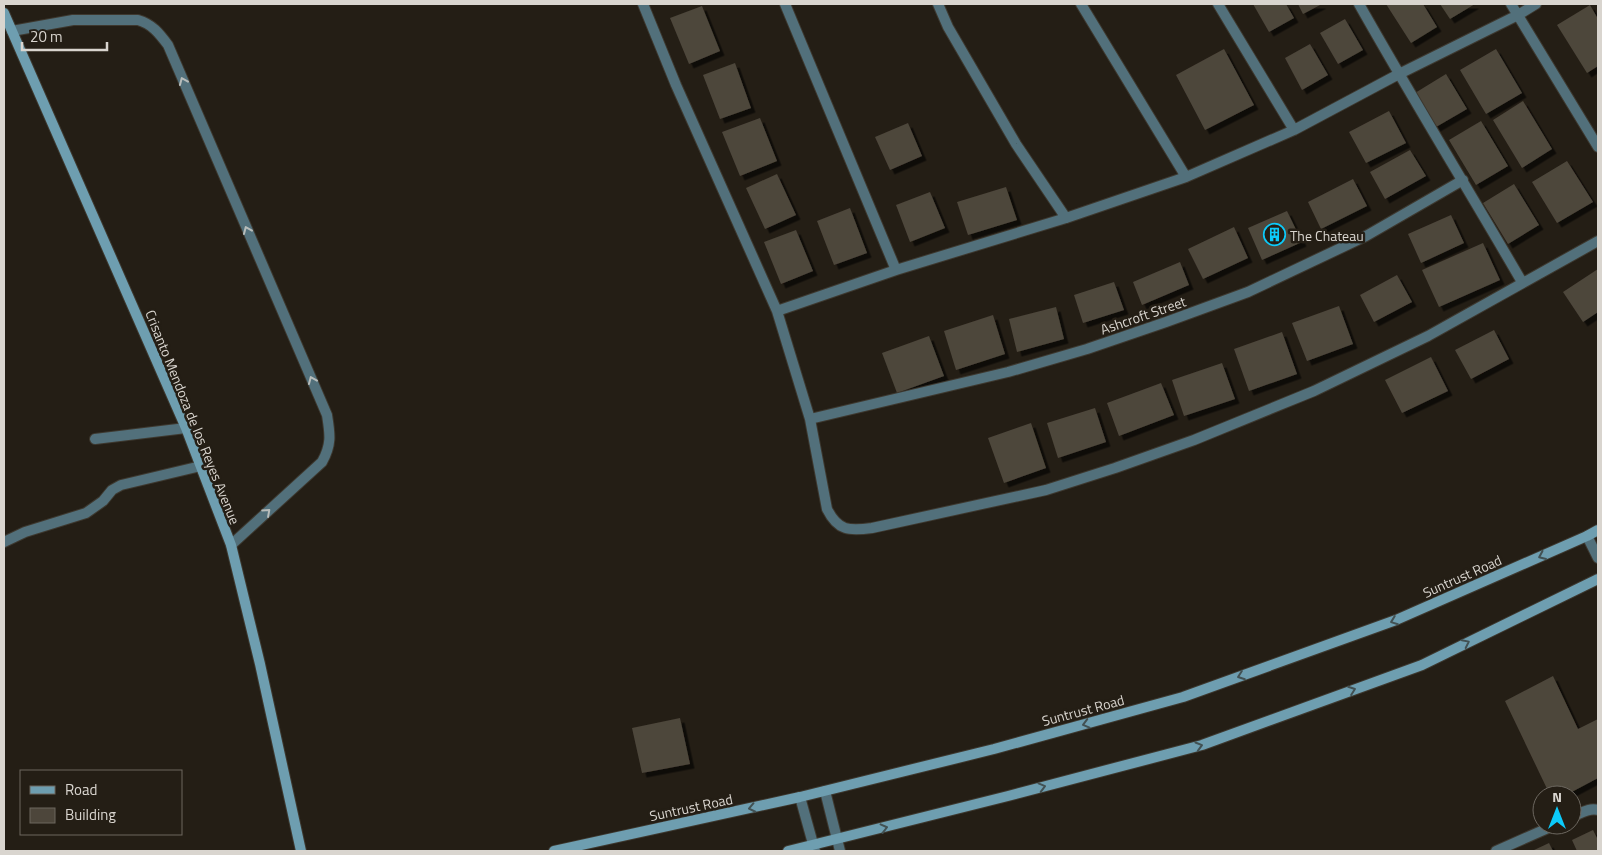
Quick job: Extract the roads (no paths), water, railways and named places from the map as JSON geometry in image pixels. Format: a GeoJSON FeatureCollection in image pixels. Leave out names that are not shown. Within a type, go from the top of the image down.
{"type":"FeatureCollection","features":[{"type":"Feature","properties":{"kind":"street"},"geometry":{"type":"LineString","coordinates":[[643,4],[676,85],[777,311],[810,419],[828,509],[832,519],[842,528],[856,530],[872,528],[1046,490],[1194,440],[1323,386],[1428,336],[1598,241]]}},
{"type":"Feature","properties":{"kind":"street"},"geometry":{"type":"LineString","coordinates":[[785,4],[896,270]]}},
{"type":"Feature","properties":{"kind":"street"},"geometry":{"type":"LineString","coordinates":[[938,4],[948,27],[1016,144],[1066,218]]}},
{"type":"Feature","properties":{"kind":"street"},"geometry":{"type":"LineString","coordinates":[[1081,4],[1186,177]]}},
{"type":"Feature","properties":{"kind":"street"},"geometry":{"type":"LineString","coordinates":[[1218,4],[1294,130]]}},
{"type":"Feature","properties":{"kind":"street"},"geometry":{"type":"LineString","coordinates":[[1359,4],[1398,74],[1463,180],[1522,282]]}},
{"type":"Feature","properties":{"kind":"street"},"geometry":{"type":"LineString","coordinates":[[1511,4],[1598,147]]}},
{"type":"Feature","properties":{"kind":"street"},"geometry":{"type":"LineString","coordinates":[[777,311],[896,270],[1066,218],[1186,177],[1294,130],[1398,74],[1518,15],[1536,4]]}},
{"type":"Feature","properties":{"kind":"street","name":"Crisanto Mendoza de los Reyes Avenue"},"geometry":{"type":"LineString","coordinates":[[4,13],[186,428],[231,545],[302,851]]}},
{"type":"Feature","properties":{"kind":"street"},"geometry":{"type":"LineString","coordinates":[[12,31],[73,20],[138,20],[147,23],[162,37],[168,45],[327,415],[330,442],[328,452],[322,462],[231,545]]}},
{"type":"Feature","properties":{"kind":"street","name":"Ashcroft Street"},"geometry":{"type":"LineString","coordinates":[[810,419],[1008,372],[1087,349],[1248,292],[1366,236],[1463,180]]}},
{"type":"Feature","properties":{"kind":"street"},"geometry":{"type":"LineString","coordinates":[[95,439],[186,428]]}},
{"type":"Feature","properties":{"kind":"street"},"geometry":{"type":"LineString","coordinates":[[4,542],[25,532],[86,512],[103,501],[112,490],[121,485],[200,466]]}},
{"type":"Feature","properties":{"kind":"street","name":"Suntrust Road"},"geometry":{"type":"LineString","coordinates":[[554,851],[825,791],[994,749],[1183,697],[1396,620],[1598,530]]}},
{"type":"Feature","properties":{"kind":"street"},"geometry":{"type":"LineString","coordinates":[[1587,536],[1598,558]]}},
{"type":"Feature","properties":{"kind":"street"},"geometry":{"type":"LineString","coordinates":[[788,851],[814,848],[837,840],[1202,745],[1422,665],[1598,579]]}},
{"type":"Feature","properties":{"kind":"street"},"geometry":{"type":"LineString","coordinates":[[825,791],[840,851]]}},
{"type":"Feature","properties":{"kind":"street"},"geometry":{"type":"LineString","coordinates":[[800,797],[814,848]]}},
{"type":"Feature","properties":{"kind":"street"},"geometry":{"type":"LineString","coordinates":[[1582,812],[1587,810],[1598,810]]}},
{"type":"Feature","properties":{"kind":"street"},"geometry":{"type":"LineString","coordinates":[[1496,851],[1532,835]]}},
{"type":"Feature","properties":{"kind":"place","name":"The Chateau"},"geometry":{"type":"Point","coordinates":[1274,235]}}]}
